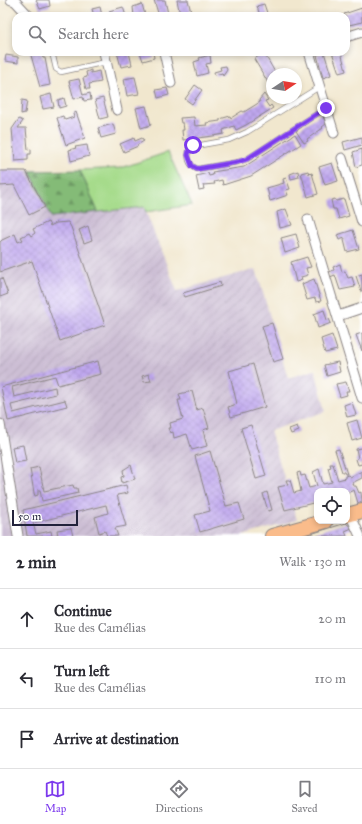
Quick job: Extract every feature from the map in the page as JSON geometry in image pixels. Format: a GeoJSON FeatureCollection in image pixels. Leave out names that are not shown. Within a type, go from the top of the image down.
{"type":"FeatureCollection","features":[{"type":"Feature","properties":{"kind":"main road"},"geometry":{"type":"LineString","coordinates":[[272,536],[315,524]]}},
{"type":"Feature","properties":{"kind":"street"},"geometry":{"type":"LineString","coordinates":[[11,0],[15,1],[25,12]]}},
{"type":"Feature","properties":{"kind":"street"},"geometry":{"type":"LineString","coordinates":[[350,36],[362,32]]}},
{"type":"Feature","properties":{"kind":"street"},"geometry":{"type":"LineString","coordinates":[[105,56],[117,110]]}},
{"type":"Feature","properties":{"kind":"street"},"geometry":{"type":"LineString","coordinates":[[165,56],[171,83]]}},
{"type":"Feature","properties":{"kind":"street"},"geometry":{"type":"LineString","coordinates":[[310,56],[334,133]]}},
{"type":"Feature","properties":{"kind":"street"},"geometry":{"type":"LineString","coordinates":[[342,158],[362,222]]}},
{"type":"Feature","properties":{"kind":"street"},"geometry":{"type":"LineString","coordinates":[[308,219],[362,398]]}},
{"type":"Feature","properties":{"kind":"street"},"geometry":{"type":"LineString","coordinates":[[338,316],[362,308]]}},
{"type":"Feature","properties":{"kind":"street"},"geometry":{"type":"LineString","coordinates":[[0,424],[18,536]]}},
{"type":"Feature","properties":{"kind":"street"},"geometry":{"type":"LineString","coordinates":[[353,513],[360,536]]}},
{"type":"Feature","properties":{"kind":"lane"},"geometry":{"type":"LineString","coordinates":[[53,56],[56,69],[62,72],[106,62]]}},
{"type":"Feature","properties":{"kind":"lane"},"geometry":{"type":"LineString","coordinates":[[319,87],[247,132],[229,140],[190,147],[188,155],[189,161],[192,166],[197,169],[247,159],[326,108]]}},
{"type":"Feature","properties":{"kind":"shaded area"},"geometry":{"type":"Polygon","coordinates":[[[0,170],[80,170],[98,212],[144,207],[177,291],[256,269],[288,378],[315,370],[326,411],[270,431],[297,520],[242,536],[8,536],[0,482],[0,170]]]}},
{"type":"Feature","properties":{"kind":"shaded area"},"geometry":{"type":"Polygon","coordinates":[[[0,482],[8,536],[0,536],[0,482]]]}},
{"type":"Feature","properties":{"kind":"green space"},"geometry":{"type":"Polygon","coordinates":[[[168,152],[192,205],[146,212],[144,207],[98,212],[80,170],[121,168],[168,152]]]}},
{"type":"Feature","properties":{"kind":"green space"},"geometry":{"type":"Polygon","coordinates":[[[80,170],[98,212],[51,217],[30,171],[80,170]]]}},
{"type":"Feature","properties":{"kind":"building"},"geometry":{"type":"Polygon","coordinates":[[[36,0],[49,0],[50,6],[40,9],[36,0]]]}},
{"type":"Feature","properties":{"kind":"building"},"geometry":{"type":"Polygon","coordinates":[[[154,0],[165,0],[168,12],[158,12],[154,0]]]}},
{"type":"Feature","properties":{"kind":"building"},"geometry":{"type":"Polygon","coordinates":[[[177,0],[188,0],[191,12],[179,12],[177,0]]]}},
{"type":"Feature","properties":{"kind":"building"},"geometry":{"type":"Polygon","coordinates":[[[142,4],[144,12],[134,12],[133,7],[142,4]]]}},
{"type":"Feature","properties":{"kind":"building"},"geometry":{"type":"Polygon","coordinates":[[[264,4],[267,12],[259,12],[257,6],[264,4]]]}},
{"type":"Feature","properties":{"kind":"building"},"geometry":{"type":"Polygon","coordinates":[[[100,7],[101,12],[93,12],[92,9],[100,7]]]}},
{"type":"Feature","properties":{"kind":"building"},"geometry":{"type":"Polygon","coordinates":[[[123,7],[125,12],[109,12],[123,7]]]}},
{"type":"Feature","properties":{"kind":"building"},"geometry":{"type":"Polygon","coordinates":[[[362,8],[362,22],[350,25],[350,12],[362,8]]]}},
{"type":"Feature","properties":{"kind":"building"},"geometry":{"type":"Polygon","coordinates":[[[6,55],[18,57],[18,63],[5,61],[6,55]]]}},
{"type":"Feature","properties":{"kind":"building"},"geometry":{"type":"Polygon","coordinates":[[[31,56],[42,56],[43,58],[45,58],[50,85],[40,87],[31,56]]]}},
{"type":"Feature","properties":{"kind":"building"},"geometry":{"type":"Polygon","coordinates":[[[118,56],[130,56],[132,65],[121,67],[118,56]]]}},
{"type":"Feature","properties":{"kind":"building"},"geometry":{"type":"Polygon","coordinates":[[[141,56],[154,56],[154,58],[143,61],[141,56]]]}},
{"type":"Feature","properties":{"kind":"building"},"geometry":{"type":"Polygon","coordinates":[[[210,56],[211,63],[206,64],[208,73],[197,76],[194,62],[200,60],[199,58],[210,56]]]}},
{"type":"Feature","properties":{"kind":"building"},"geometry":{"type":"Polygon","coordinates":[[[259,56],[266,56],[273,68],[266,68],[266,79],[254,59],[259,56]]]}},
{"type":"Feature","properties":{"kind":"building"},"geometry":{"type":"Polygon","coordinates":[[[317,56],[325,56],[331,75],[323,78],[317,56]]]}},
{"type":"Feature","properties":{"kind":"building"},"geometry":{"type":"Polygon","coordinates":[[[333,56],[342,56],[346,71],[339,73],[333,56]]]}},
{"type":"Feature","properties":{"kind":"building"},"geometry":{"type":"Polygon","coordinates":[[[226,66],[227,70],[223,76],[222,73],[215,75],[214,72],[221,70],[220,67],[226,66]]]}},
{"type":"Feature","properties":{"kind":"building"},"geometry":{"type":"Polygon","coordinates":[[[91,70],[91,73],[99,71],[101,82],[89,84],[90,89],[86,89],[83,78],[87,77],[86,72],[91,70]]]}},
{"type":"Feature","properties":{"kind":"building"},"geometry":{"type":"Polygon","coordinates":[[[135,77],[139,94],[127,96],[124,79],[135,77]]]}},
{"type":"Feature","properties":{"kind":"building"},"geometry":{"type":"Polygon","coordinates":[[[79,79],[83,95],[90,93],[91,100],[84,101],[83,97],[74,99],[69,81],[79,79]]]}},
{"type":"Feature","properties":{"kind":"building"},"geometry":{"type":"Polygon","coordinates":[[[195,85],[202,90],[192,104],[185,99],[195,85]]]}},
{"type":"Feature","properties":{"kind":"building"},"geometry":{"type":"Polygon","coordinates":[[[167,88],[169,95],[158,98],[156,90],[167,88]]]}},
{"type":"Feature","properties":{"kind":"building"},"geometry":{"type":"Polygon","coordinates":[[[51,94],[54,107],[43,109],[40,97],[51,94]]]}},
{"type":"Feature","properties":{"kind":"building"},"geometry":{"type":"Polygon","coordinates":[[[264,94],[266,97],[266,104],[269,107],[271,105],[273,108],[236,130],[234,126],[223,130],[224,134],[183,140],[182,130],[184,130],[183,123],[181,123],[180,118],[194,117],[195,126],[207,125],[206,123],[220,121],[220,119],[230,116],[231,118],[242,111],[244,112],[260,102],[259,100],[264,94]]]}},
{"type":"Feature","properties":{"kind":"building"},"geometry":{"type":"Polygon","coordinates":[[[64,98],[66,106],[59,108],[58,100],[64,98]]]}},
{"type":"Feature","properties":{"kind":"building"},"geometry":{"type":"Polygon","coordinates":[[[103,98],[108,117],[100,119],[95,100],[103,98]]]}},
{"type":"Feature","properties":{"kind":"building"},"geometry":{"type":"Polygon","coordinates":[[[22,100],[27,101],[25,113],[21,114],[22,100]]]}},
{"type":"Feature","properties":{"kind":"building"},"geometry":{"type":"Polygon","coordinates":[[[146,106],[151,125],[141,128],[136,108],[146,106]]]}},
{"type":"Feature","properties":{"kind":"building"},"geometry":{"type":"Polygon","coordinates":[[[76,112],[85,138],[66,145],[57,118],[63,116],[65,120],[74,117],[73,114],[76,112]]]}},
{"type":"Feature","properties":{"kind":"building"},"geometry":{"type":"Polygon","coordinates":[[[322,113],[326,124],[304,143],[296,131],[322,113]]]}},
{"type":"Feature","properties":{"kind":"building"},"geometry":{"type":"Polygon","coordinates":[[[19,119],[23,121],[18,128],[26,128],[28,150],[31,149],[31,154],[28,154],[28,160],[15,161],[12,129],[19,119]]]}},
{"type":"Feature","properties":{"kind":"building"},"geometry":{"type":"Polygon","coordinates":[[[113,124],[116,134],[101,138],[98,128],[113,124]]]}},
{"type":"Feature","properties":{"kind":"building"},"geometry":{"type":"Polygon","coordinates":[[[295,134],[301,144],[251,176],[223,185],[222,180],[214,182],[215,184],[203,185],[204,189],[199,190],[196,176],[208,173],[209,176],[213,175],[212,172],[244,167],[295,134]]]}},
{"type":"Feature","properties":{"kind":"building"},"geometry":{"type":"Polygon","coordinates":[[[362,137],[362,145],[345,150],[343,142],[362,137]]]}},
{"type":"Feature","properties":{"kind":"building"},"geometry":{"type":"Polygon","coordinates":[[[134,138],[135,141],[142,138],[144,141],[137,145],[138,146],[124,152],[120,144],[134,138]]]}},
{"type":"Feature","properties":{"kind":"building"},"geometry":{"type":"Polygon","coordinates":[[[87,145],[89,156],[71,161],[69,150],[76,148],[75,147],[87,145]]]}},
{"type":"Feature","properties":{"kind":"building"},"geometry":{"type":"Polygon","coordinates":[[[362,149],[362,165],[356,167],[353,152],[362,149]]]}},
{"type":"Feature","properties":{"kind":"building"},"geometry":{"type":"Polygon","coordinates":[[[332,163],[338,181],[325,185],[319,167],[332,163]]]}},
{"type":"Feature","properties":{"kind":"building"},"geometry":{"type":"Polygon","coordinates":[[[0,171],[26,171],[45,207],[29,215],[14,185],[0,186],[0,171]]]}},
{"type":"Feature","properties":{"kind":"building"},"geometry":{"type":"Polygon","coordinates":[[[298,171],[299,177],[291,179],[290,174],[298,171]]]}},
{"type":"Feature","properties":{"kind":"building"},"geometry":{"type":"Polygon","coordinates":[[[308,171],[309,174],[312,173],[318,194],[308,197],[301,173],[308,171]]]}},
{"type":"Feature","properties":{"kind":"building"},"geometry":{"type":"Polygon","coordinates":[[[286,178],[290,189],[286,190],[288,195],[270,201],[267,188],[284,183],[283,179],[286,178]]]}},
{"type":"Feature","properties":{"kind":"building"},"geometry":{"type":"Polygon","coordinates":[[[335,199],[336,201],[344,199],[349,216],[339,219],[336,209],[333,209],[331,200],[335,199]]]}},
{"type":"Feature","properties":{"kind":"building"},"geometry":{"type":"Polygon","coordinates":[[[286,209],[292,225],[280,228],[277,212],[286,209]]]}},
{"type":"Feature","properties":{"kind":"building"},"geometry":{"type":"Polygon","coordinates":[[[48,222],[50,226],[56,223],[68,222],[71,227],[105,325],[60,341],[32,261],[0,272],[0,242],[15,234],[18,242],[23,240],[21,237],[29,233],[31,236],[35,233],[33,229],[48,222]]]}},
{"type":"Feature","properties":{"kind":"building"},"geometry":{"type":"Polygon","coordinates":[[[88,226],[92,240],[84,243],[79,230],[88,226]]]}},
{"type":"Feature","properties":{"kind":"building"},"geometry":{"type":"Polygon","coordinates":[[[353,230],[359,249],[347,252],[344,240],[345,238],[339,240],[337,235],[353,230]]]}},
{"type":"Feature","properties":{"kind":"building"},"geometry":{"type":"Polygon","coordinates":[[[296,234],[300,248],[285,253],[281,238],[296,234]]]}},
{"type":"Feature","properties":{"kind":"building"},"geometry":{"type":"Polygon","coordinates":[[[307,257],[311,267],[306,268],[308,275],[301,277],[302,280],[296,282],[291,262],[307,257]]]}},
{"type":"Feature","properties":{"kind":"building"},"geometry":{"type":"Polygon","coordinates":[[[340,264],[342,272],[345,271],[348,278],[352,277],[355,287],[340,290],[335,275],[330,277],[329,272],[334,270],[333,267],[340,264]]]}},
{"type":"Feature","properties":{"kind":"building"},"geometry":{"type":"Polygon","coordinates":[[[362,274],[362,291],[361,291],[356,276],[362,274]]]}},
{"type":"Feature","properties":{"kind":"building"},"geometry":{"type":"Polygon","coordinates":[[[2,278],[8,294],[0,297],[0,279],[2,278]]]}},
{"type":"Feature","properties":{"kind":"building"},"geometry":{"type":"Polygon","coordinates":[[[314,279],[321,301],[316,302],[315,298],[307,300],[302,284],[314,279]]]}},
{"type":"Feature","properties":{"kind":"building"},"geometry":{"type":"Polygon","coordinates":[[[220,282],[221,286],[185,297],[183,293],[220,282]]]}},
{"type":"Feature","properties":{"kind":"building"},"geometry":{"type":"Polygon","coordinates":[[[324,310],[327,320],[329,319],[331,323],[318,328],[314,314],[324,310]]]}},
{"type":"Feature","properties":{"kind":"building"},"geometry":{"type":"Polygon","coordinates":[[[272,323],[283,359],[273,362],[262,326],[272,323]]]}},
{"type":"Feature","properties":{"kind":"building"},"geometry":{"type":"Polygon","coordinates":[[[362,333],[362,351],[356,335],[362,333]]]}},
{"type":"Feature","properties":{"kind":"building"},"geometry":{"type":"Polygon","coordinates":[[[332,335],[337,350],[325,353],[321,339],[332,335]]]}},
{"type":"Feature","properties":{"kind":"building"},"geometry":{"type":"Polygon","coordinates":[[[98,361],[101,374],[58,385],[55,376],[12,387],[14,397],[55,387],[56,394],[11,405],[13,413],[65,400],[67,406],[8,421],[1,387],[98,361]]]}},
{"type":"Feature","properties":{"kind":"building"},"geometry":{"type":"Polygon","coordinates":[[[338,362],[340,372],[327,376],[324,365],[338,362]]]}},
{"type":"Feature","properties":{"kind":"building"},"geometry":{"type":"Polygon","coordinates":[[[253,364],[265,407],[231,417],[228,407],[237,404],[229,371],[253,364]]]}},
{"type":"Feature","properties":{"kind":"building"},"geometry":{"type":"Polygon","coordinates":[[[149,374],[151,381],[144,382],[142,376],[149,374]]]}},
{"type":"Feature","properties":{"kind":"building"},"geometry":{"type":"Polygon","coordinates":[[[346,382],[349,391],[346,391],[347,395],[340,397],[336,384],[346,382]]]}},
{"type":"Feature","properties":{"kind":"building"},"geometry":{"type":"Polygon","coordinates":[[[192,391],[197,410],[203,408],[209,428],[203,430],[207,446],[192,450],[187,434],[174,438],[173,432],[170,433],[168,428],[171,428],[170,423],[183,419],[178,400],[181,400],[179,394],[192,391]]]}},
{"type":"Feature","properties":{"kind":"building"},"geometry":{"type":"Polygon","coordinates":[[[352,402],[356,415],[347,417],[344,405],[352,402]]]}},
{"type":"Feature","properties":{"kind":"building"},"geometry":{"type":"Polygon","coordinates":[[[357,420],[362,438],[352,441],[347,423],[357,420]]]}},
{"type":"Feature","properties":{"kind":"building"},"geometry":{"type":"Polygon","coordinates":[[[251,425],[266,476],[256,479],[241,428],[251,425]]]}},
{"type":"Feature","properties":{"kind":"building"},"geometry":{"type":"Polygon","coordinates":[[[297,426],[299,431],[291,434],[289,429],[297,426]]]}},
{"type":"Feature","properties":{"kind":"building"},"geometry":{"type":"Polygon","coordinates":[[[23,445],[26,461],[15,463],[12,447],[23,445]]]}},
{"type":"Feature","properties":{"kind":"building"},"geometry":{"type":"Polygon","coordinates":[[[362,448],[362,464],[358,465],[356,459],[358,458],[356,449],[362,448]]]}},
{"type":"Feature","properties":{"kind":"building"},"geometry":{"type":"Polygon","coordinates":[[[339,449],[347,474],[342,472],[335,450],[339,449]]]}},
{"type":"Feature","properties":{"kind":"building"},"geometry":{"type":"Polygon","coordinates":[[[210,451],[226,506],[239,503],[244,519],[200,532],[195,515],[210,511],[195,456],[210,451]]]}},
{"type":"Feature","properties":{"kind":"building"},"geometry":{"type":"Polygon","coordinates":[[[330,464],[333,464],[338,480],[345,478],[345,476],[348,475],[350,477],[362,471],[362,478],[352,483],[353,486],[356,486],[359,493],[361,492],[362,501],[358,503],[354,490],[350,492],[350,488],[314,488],[314,503],[285,510],[278,487],[288,485],[286,480],[290,480],[294,493],[301,491],[297,473],[300,472],[301,476],[305,475],[309,488],[317,486],[313,472],[319,469],[323,484],[332,482],[328,468],[331,467],[330,464]]]}},
{"type":"Feature","properties":{"kind":"building"},"geometry":{"type":"Polygon","coordinates":[[[131,465],[135,479],[122,483],[121,477],[124,476],[123,470],[131,465]]]}},
{"type":"Feature","properties":{"kind":"building"},"geometry":{"type":"Polygon","coordinates":[[[39,467],[44,491],[73,485],[74,488],[77,488],[78,493],[42,501],[40,490],[38,490],[38,495],[35,496],[30,469],[39,467]]]}},
{"type":"Feature","properties":{"kind":"building"},"geometry":{"type":"Polygon","coordinates":[[[126,485],[128,493],[117,495],[126,526],[115,528],[118,536],[107,536],[105,531],[99,533],[95,517],[108,513],[106,505],[33,523],[36,534],[51,531],[52,536],[27,536],[23,510],[126,485]]]}},
{"type":"Feature","properties":{"kind":"building"},"geometry":{"type":"Polygon","coordinates":[[[267,492],[272,510],[268,511],[263,494],[267,492]]]}},
{"type":"Feature","properties":{"kind":"building"},"geometry":{"type":"Polygon","coordinates":[[[343,524],[347,524],[352,528],[345,531],[347,536],[304,536],[343,524]]]}},
{"type":"Feature","properties":{"kind":"building"},"geometry":{"type":"Polygon","coordinates":[[[71,528],[73,536],[58,536],[57,530],[71,528]]]}},
{"type":"Feature","properties":{"kind":"route"},"geometry":{"type":"LineString","coordinates":[[193,145],[190,147],[188,155],[192,166],[197,169],[238,162],[247,159],[326,108]]}}]}
